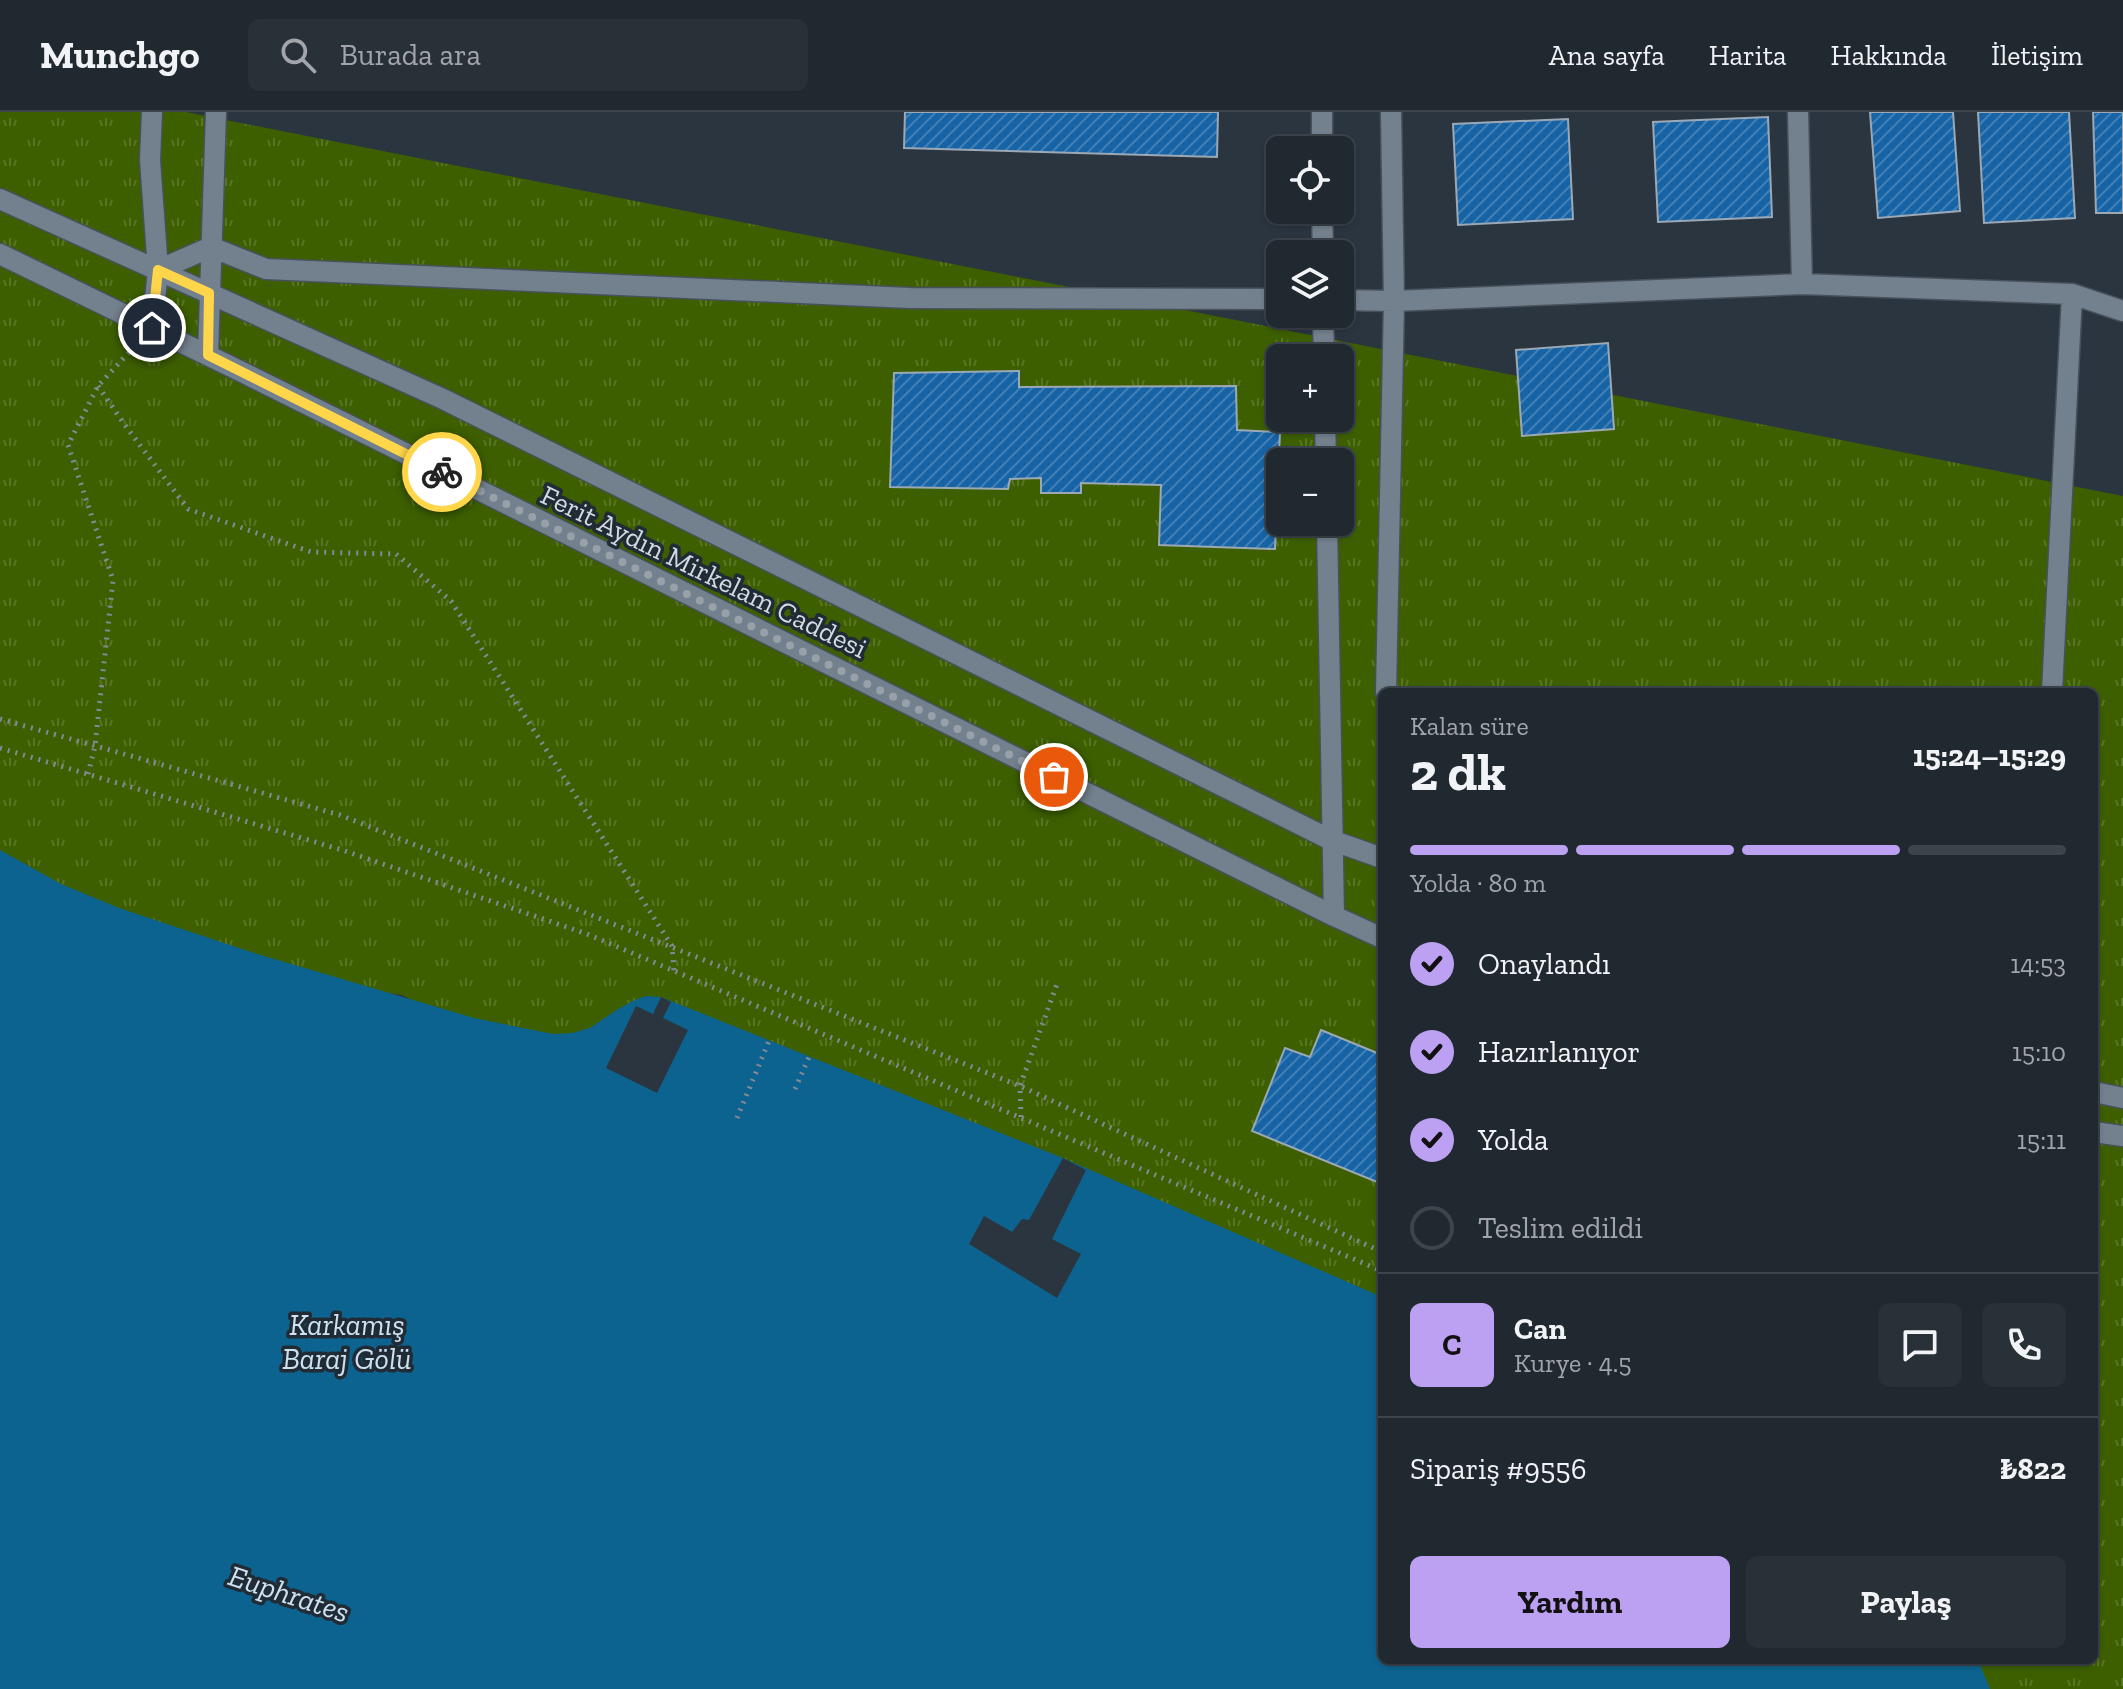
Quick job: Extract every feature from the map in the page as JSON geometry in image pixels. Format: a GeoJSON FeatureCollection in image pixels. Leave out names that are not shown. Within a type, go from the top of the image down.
{"type":"FeatureCollection","features":[{"type":"Feature","properties":{"kind":"street"},"geometry":{"type":"LineString","coordinates":[[152,112],[150,160],[158,270],[152,328]]}},
{"type":"Feature","properties":{"kind":"street"},"geometry":{"type":"LineString","coordinates":[[208,355],[216,112]]}},
{"type":"Feature","properties":{"kind":"street"},"geometry":{"type":"LineString","coordinates":[[1322,112],[1322,136]]}},
{"type":"Feature","properties":{"kind":"street"},"geometry":{"type":"LineString","coordinates":[[1386,688],[1394,301],[1391,112]]}},
{"type":"Feature","properties":{"kind":"street"},"geometry":{"type":"LineString","coordinates":[[1798,112],[1802,284]]}},
{"type":"Feature","properties":{"kind":"street","name":"Ferit Aydın Mirkelam Caddesi"},"geometry":{"type":"LineString","coordinates":[[0,199],[443,399],[1331,840],[1378,857]]}},
{"type":"Feature","properties":{"kind":"street"},"geometry":{"type":"LineString","coordinates":[[158,270],[211,247],[266,269],[910,298],[1266,299]]}},
{"type":"Feature","properties":{"kind":"street","name":"Ferit Aydın Mirkelam Caddesi"},"geometry":{"type":"LineString","coordinates":[[0,254],[1378,936]]}},
{"type":"Feature","properties":{"kind":"street"},"geometry":{"type":"LineString","coordinates":[[1354,300],[1802,284],[2072,294],[2123,311]]}},
{"type":"Feature","properties":{"kind":"street"},"geometry":{"type":"LineString","coordinates":[[2052,688],[2072,294]]}},
{"type":"Feature","properties":{"kind":"street"},"geometry":{"type":"LineString","coordinates":[[1327,536],[1334,916]]}},
{"type":"Feature","properties":{"kind":"street"},"geometry":{"type":"LineString","coordinates":[[2098,1093],[2123,1098]]}},
{"type":"Feature","properties":{"kind":"street"},"geometry":{"type":"LineString","coordinates":[[2098,1133],[2123,1136]]}},
{"type":"Feature","properties":{"kind":"path"},"geometry":{"type":"LineString","coordinates":[[88,774],[95,746],[113,580],[68,445],[98,386],[152,328]]}},
{"type":"Feature","properties":{"kind":"path"},"geometry":{"type":"LineString","coordinates":[[98,386],[188,509],[311,552],[396,554],[451,601],[672,946],[674,971]]}},
{"type":"Feature","properties":{"kind":"path"},"geometry":{"type":"LineString","coordinates":[[0,719],[340,815],[1020,1086],[1378,1250]]}},
{"type":"Feature","properties":{"kind":"path"},"geometry":{"type":"LineString","coordinates":[[0,748],[342,850],[587,934],[1378,1269]]}},
{"type":"Feature","properties":{"kind":"path"},"geometry":{"type":"LineString","coordinates":[[1021,1117],[1020,1086],[1057,984]]}},
{"type":"Feature","properties":{"kind":"path"},"geometry":{"type":"LineString","coordinates":[[737,1118],[769,1041]]}},
{"type":"Feature","properties":{"kind":"path"},"geometry":{"type":"LineString","coordinates":[[795,1089],[809,1057]]}},
{"type":"Feature","properties":{"kind":"green space"},"geometry":{"type":"Polygon","coordinates":[[[0,112],[186,112],[2123,496],[2123,1689],[1813,1689],[1760,1664],[2098,1664],[2098,688],[1378,688],[1378,1479],[402,995],[48,951],[0,922],[0,112]]]}},
{"type":"Feature","properties":{"kind":"water","name":"Karkamış Baraj Gölü"},"geometry":{"type":"Polygon","coordinates":[[[0,850],[61,884],[119,908],[254,953],[474,1018],[553,1034],[572,1033],[590,1028],[637,999],[661,997],[1063,1158],[1378,1295],[1378,1664],[1980,1664],[1990,1689],[0,1689],[0,850]]]}},
{"type":"Feature","properties":{"kind":"pier"},"geometry":{"type":"Polygon","coordinates":[[[661,997],[671,1002],[663,1018],[688,1030],[657,1093],[606,1068],[636,1006],[653,1014],[661,997]]]}},
{"type":"Feature","properties":{"kind":"pier"},"geometry":{"type":"Polygon","coordinates":[[[1063,1158],[1086,1170],[1052,1239],[1081,1254],[1057,1298],[969,1244],[984,1216],[1012,1232],[1022,1219],[1029,1220],[1063,1158]]]}},
{"type":"Feature","properties":{"kind":"building"},"geometry":{"type":"Polygon","coordinates":[[[905,112],[1218,112],[1217,157],[904,148],[905,112]]]}},
{"type":"Feature","properties":{"kind":"building"},"geometry":{"type":"Polygon","coordinates":[[[1870,112],[1953,112],[1960,211],[1878,218],[1870,112]]]}},
{"type":"Feature","properties":{"kind":"building"},"geometry":{"type":"Polygon","coordinates":[[[1978,112],[2069,112],[2075,218],[1984,223],[1978,112]]]}},
{"type":"Feature","properties":{"kind":"building"},"geometry":{"type":"Polygon","coordinates":[[[2093,112],[2123,112],[2123,213],[2096,213],[2093,112]]]}},
{"type":"Feature","properties":{"kind":"building"},"geometry":{"type":"Polygon","coordinates":[[[1768,117],[1772,217],[1658,222],[1653,122],[1768,117]]]}},
{"type":"Feature","properties":{"kind":"building"},"geometry":{"type":"Polygon","coordinates":[[[1568,119],[1573,219],[1458,225],[1453,124],[1568,119]]]}},
{"type":"Feature","properties":{"kind":"building"},"geometry":{"type":"Polygon","coordinates":[[[1608,343],[1614,429],[1522,436],[1516,350],[1608,343]]]}},
{"type":"Feature","properties":{"kind":"building"},"geometry":{"type":"Polygon","coordinates":[[[1019,371],[1019,387],[1236,386],[1237,430],[1280,432],[1279,448],[1266,448],[1266,536],[1276,536],[1275,549],[1159,545],[1161,485],[1081,483],[1081,493],[1041,493],[1041,478],[1010,479],[1008,489],[890,487],[894,373],[1019,371]]]}},
{"type":"Feature","properties":{"kind":"building"},"geometry":{"type":"Polygon","coordinates":[[[1321,1030],[1378,1053],[1378,1182],[1252,1131],[1285,1048],[1310,1057],[1321,1030]]]}},
{"type":"Feature","properties":{"kind":"way so far"},"geometry":{"type":"LineString","coordinates":[[442,472],[1054,777]]}},
{"type":"Feature","properties":{"kind":"route"},"geometry":{"type":"LineString","coordinates":[[152,328],[158,270],[209,293],[208,355],[442,472]]}},
{"type":"Feature","properties":{"kind":"water label","name":"Euphrates"},"geometry":{"type":"Point","coordinates":[289,1594]}}]}
